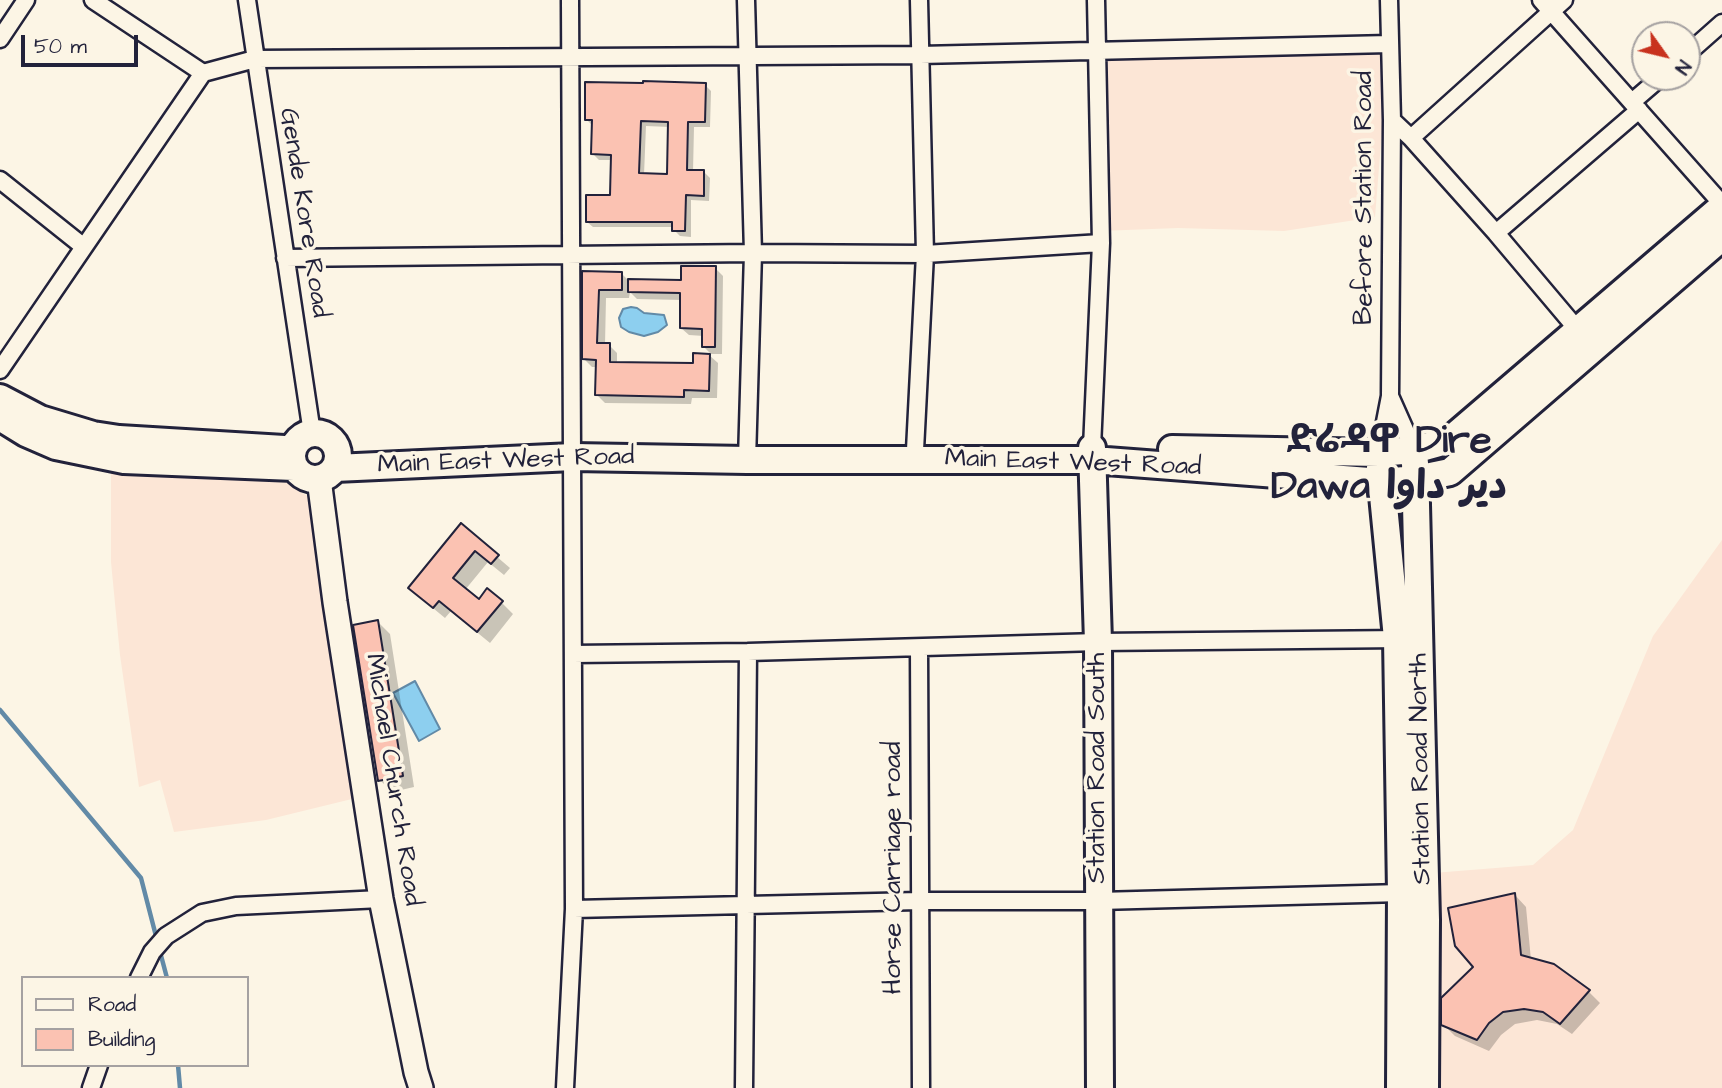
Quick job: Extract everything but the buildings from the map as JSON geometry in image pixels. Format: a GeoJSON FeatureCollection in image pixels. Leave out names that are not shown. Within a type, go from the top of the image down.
{"type":"FeatureCollection","features":[{"type":"Feature","properties":{"kind":"main road","name":"Main East West Road"},"geometry":{"type":"LineString","coordinates":[[331,465],[573,451],[1093,454],[1379,453],[1414,450],[1450,440],[1722,205]]}},
{"type":"Feature","properties":{"kind":"main road","name":"Main East West Road"},"geometry":{"type":"LineString","coordinates":[[747,454],[915,450],[1093,454],[1382,482],[1450,472],[1722,237]]}},
{"type":"Feature","properties":{"kind":"main road"},"geometry":{"type":"LineString","coordinates":[[0,398],[40,419],[93,435],[213,454]]}},
{"type":"Feature","properties":{"kind":"main road"},"geometry":{"type":"LineString","coordinates":[[0,417],[26,433],[57,446],[124,460],[300,449],[325,435],[335,444],[331,465],[305,477],[300,449]]}},
{"type":"Feature","properties":{"kind":"main road","name":"Station Road North"},"geometry":{"type":"LineString","coordinates":[[1400,1088],[1401,893],[1408,639],[1416,479],[1414,450]]}},
{"type":"Feature","properties":{"kind":"main road","name":"Station Road North"},"geometry":{"type":"LineString","coordinates":[[1379,453],[1408,639],[1426,920],[1425,1088]]}},
{"type":"Feature","properties":{"kind":"main road","name":"Station Road South"},"geometry":{"type":"LineString","coordinates":[[1093,454],[1098,642],[1100,1088]]}},
{"type":"Feature","properties":{"kind":"main road","name":"Michael Church Road"},"geometry":{"type":"LineString","coordinates":[[331,465],[335,602],[381,899],[419,1080]]}},
{"type":"Feature","properties":{"kind":"main road"},"geometry":{"type":"LineString","coordinates":[[419,1080],[441,1088]]}},
{"type":"Feature","properties":{"kind":"street"},"geometry":{"type":"LineString","coordinates":[[0,39],[26,0]]}},
{"type":"Feature","properties":{"kind":"street"},"geometry":{"type":"LineString","coordinates":[[93,0],[203,73]]}},
{"type":"Feature","properties":{"kind":"street","name":"Gende Kore Road"},"geometry":{"type":"LineString","coordinates":[[247,0],[285,258],[300,449]]}},
{"type":"Feature","properties":{"kind":"street"},"geometry":{"type":"LineString","coordinates":[[565,1088],[574,909],[570,0]]}},
{"type":"Feature","properties":{"kind":"street"},"geometry":{"type":"LineString","coordinates":[[746,0],[753,253],[747,454]]}},
{"type":"Feature","properties":{"kind":"street"},"geometry":{"type":"LineString","coordinates":[[915,450],[925,254],[919,0]]}},
{"type":"Feature","properties":{"kind":"street"},"geometry":{"type":"LineString","coordinates":[[1093,454],[1101,243],[1096,0]]}},
{"type":"Feature","properties":{"kind":"street","name":"Before Station Road"},"geometry":{"type":"LineString","coordinates":[[1379,453],[1390,396],[1392,120],[1389,0]]}},
{"type":"Feature","properties":{"kind":"street"},"geometry":{"type":"LineString","coordinates":[[1411,138],[1546,6],[1564,0]]}},
{"type":"Feature","properties":{"kind":"street"},"geometry":{"type":"LineString","coordinates":[[1546,6],[1722,205]]}},
{"type":"Feature","properties":{"kind":"street"},"geometry":{"type":"LineString","coordinates":[[1701,42],[1722,23]]}},
{"type":"Feature","properties":{"kind":"street"},"geometry":{"type":"LineString","coordinates":[[0,370],[203,73],[255,59],[920,55],[1390,44]]}},
{"type":"Feature","properties":{"kind":"street"},"geometry":{"type":"LineString","coordinates":[[1496,233],[1636,106],[1649,91]]}},
{"type":"Feature","properties":{"kind":"street"},"geometry":{"type":"LineString","coordinates":[[1392,120],[1496,233],[1577,329]]}},
{"type":"Feature","properties":{"kind":"street"},"geometry":{"type":"LineString","coordinates":[[0,180],[85,247]]}},
{"type":"Feature","properties":{"kind":"street"},"geometry":{"type":"LineString","coordinates":[[285,258],[925,254],[1101,243]]}},
{"type":"Feature","properties":{"kind":"street","name":"Before Station Road"},"geometry":{"type":"LineString","coordinates":[[1390,396],[1414,450]]}},
{"type":"Feature","properties":{"kind":"street"},"geometry":{"type":"LineString","coordinates":[[573,654],[1098,642],[1408,639]]}},
{"type":"Feature","properties":{"kind":"street","name":"Horse Carriage road"},"geometry":{"type":"LineString","coordinates":[[919,648],[921,1088]]}},
{"type":"Feature","properties":{"kind":"street"},"geometry":{"type":"LineString","coordinates":[[744,1088],[748,652]]}},
{"type":"Feature","properties":{"kind":"street"},"geometry":{"type":"LineString","coordinates":[[574,909],[919,901],[1099,901],[1401,893]]}},
{"type":"Feature","properties":{"kind":"street"},"geometry":{"type":"LineString","coordinates":[[140,976],[152,952],[166,936],[202,913],[236,906],[381,899]]}},
{"type":"Feature","properties":{"kind":"street"},"geometry":{"type":"LineString","coordinates":[[91,1088],[98,1067]]}},
{"type":"Feature","properties":{"kind":"shaded area"},"geometry":{"type":"Polygon","coordinates":[[[1389,44],[1375,217],[1284,231],[1178,228],[1100,231],[1096,48],[1389,44]]]}},
{"type":"Feature","properties":{"kind":"shaded area"},"geometry":{"type":"Polygon","coordinates":[[[111,468],[289,479],[292,487],[311,498],[356,798],[266,820],[174,832],[160,780],[139,787],[120,655],[111,562],[111,468]]]}},
{"type":"Feature","properties":{"kind":"shaded area"},"geometry":{"type":"Polygon","coordinates":[[[1722,540],[1722,1088],[1396,1088],[1396,876],[1533,865],[1573,830],[1653,636],[1722,540]]]}},
{"type":"Feature","properties":{"kind":"water"},"geometry":{"type":"Polygon","coordinates":[[[631,307],[644,313],[664,315],[667,325],[658,332],[644,336],[629,332],[621,327],[619,318],[623,309],[631,307]]]}},
{"type":"Feature","properties":{"kind":"water"},"geometry":{"type":"Polygon","coordinates":[[[415,681],[440,729],[419,741],[393,693],[415,681]]]}},
{"type":"Feature","properties":{"kind":"waterway"},"geometry":{"type":"LineString","coordinates":[[0,710],[141,878],[157,940]]}},
{"type":"Feature","properties":{"kind":"waterway"},"geometry":{"type":"LineString","coordinates":[[159,948],[166,976]]}},
{"type":"Feature","properties":{"kind":"waterway"},"geometry":{"type":"LineString","coordinates":[[178,1067],[180,1088]]}},
{"type":"Feature","properties":{"kind":"district","name":"ድሬዳዋ Dire Dawa دير داوا"},"geometry":{"type":"Point","coordinates":[1389,467]}}]}
